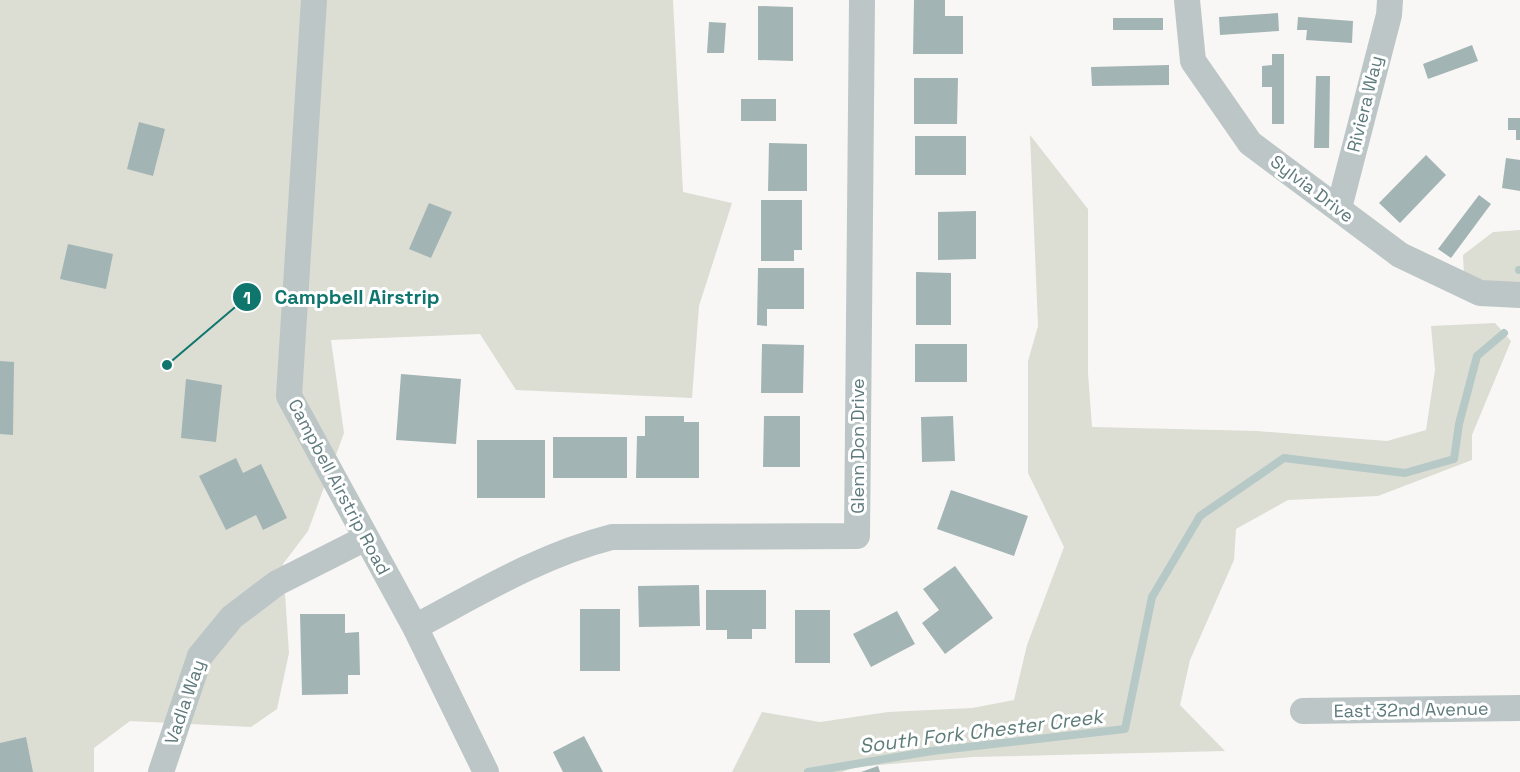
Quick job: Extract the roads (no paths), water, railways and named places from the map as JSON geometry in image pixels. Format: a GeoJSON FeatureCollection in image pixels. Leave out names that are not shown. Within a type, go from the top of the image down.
{"type":"FeatureCollection","features":[{"type":"Feature","properties":{"kind":"street","name":"Campbell Airstrip Road"},"geometry":{"type":"LineString","coordinates":[[314,0],[289,396],[415,627],[486,772]]}},
{"type":"Feature","properties":{"kind":"street","name":"Glenn Don Drive"},"geometry":{"type":"LineString","coordinates":[[415,627],[535,563],[577,546],[612,537],[857,536],[862,0]]}},
{"type":"Feature","properties":{"kind":"street","name":"Sylvia Drive"},"geometry":{"type":"LineString","coordinates":[[1187,0],[1192,61],[1250,143],[1400,255],[1480,293],[1520,295]]}},
{"type":"Feature","properties":{"kind":"street","name":"Riviera Way"},"geometry":{"type":"LineString","coordinates":[[1339,208],[1389,15],[1390,0]]}},
{"type":"Feature","properties":{"kind":"street","name":"Vadla Way"},"geometry":{"type":"LineString","coordinates":[[161,772],[200,656],[232,617],[277,583],[366,538]]}},
{"type":"Feature","properties":{"kind":"street","name":"East 32nd Avenue"},"geometry":{"type":"LineString","coordinates":[[1303,711],[1520,708]]}},
{"type":"Feature","properties":{"kind":"waterway","name":"South Fork Chester Creek"},"geometry":{"type":"LineString","coordinates":[[808,772],[932,751],[1125,729],[1152,597],[1200,516],[1284,458],[1405,473],[1454,459],[1459,424],[1477,356],[1504,333]]}},
{"type":"Feature","properties":{"kind":"place","name":"Campbell Airstrip"},"geometry":{"type":"Point","coordinates":[167,365]}}]}
